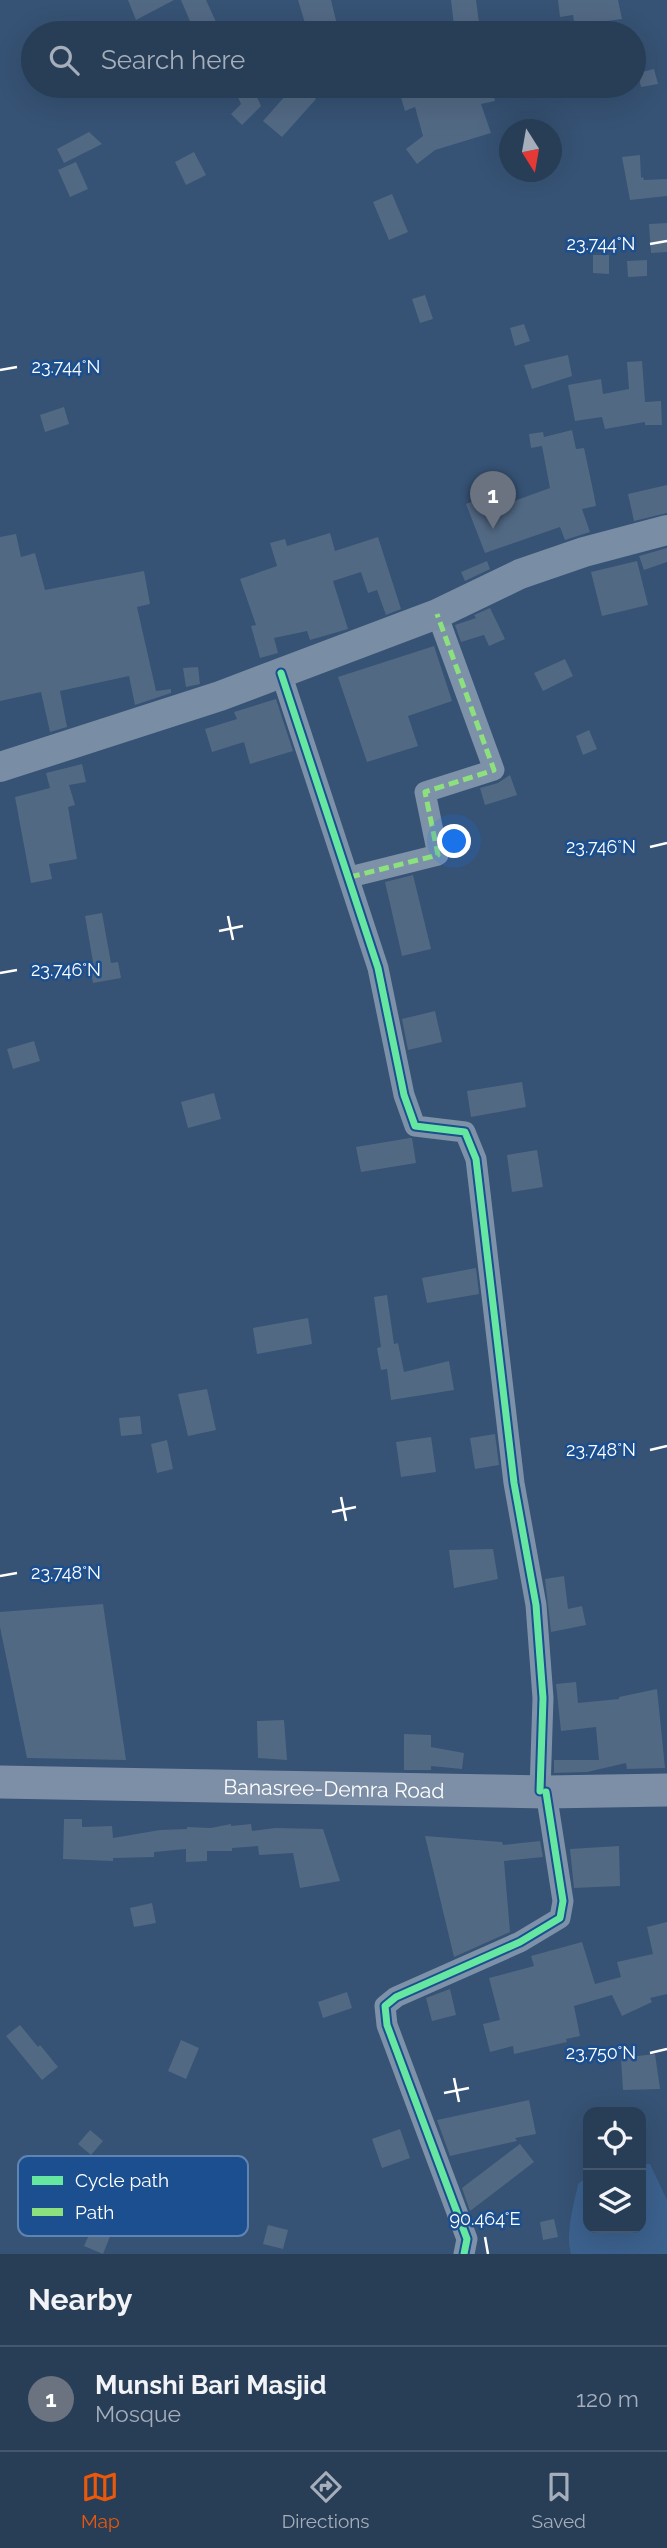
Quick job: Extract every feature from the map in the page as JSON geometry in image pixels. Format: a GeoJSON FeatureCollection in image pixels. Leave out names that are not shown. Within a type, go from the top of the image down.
{"type":"FeatureCollection","features":[{"type":"Feature","properties":{"kind":"main road"},"geometry":{"type":"LineString","coordinates":[[0,767],[220,696],[437,614],[520,574],[584,552],[667,530]]}},
{"type":"Feature","properties":{"kind":"main road","name":"Banasree-Demra Road"},"geometry":{"type":"LineString","coordinates":[[0,1782],[543,1792],[667,1790]]}},
{"type":"Feature","properties":{"kind":"street"},"geometry":{"type":"LineString","coordinates":[[350,877],[438,855],[425,792],[494,771],[437,614]]}},
{"type":"Feature","properties":{"kind":"street"},"geometry":{"type":"LineString","coordinates":[[281,673],[378,968],[404,1095],[415,1126],[465,1132],[477,1159],[514,1483],[536,1605],[543,1698],[543,1792],[564,1901],[560,1918],[520,1941],[396,1997],[385,2006],[387,2025],[467,2239],[464,2254]]}},
{"type":"Feature","properties":{"kind":"water"},"geometry":{"type":"Polygon","coordinates":[[[646,2164],[650,2164],[667,2200],[667,2254],[571,2254],[570,2228],[578,2184],[583,2180],[583,2233],[646,2233],[646,2164]]]}},
{"type":"Feature","properties":{"kind":"building"},"geometry":{"type":"Polygon","coordinates":[[[128,0],[174,0],[136,20],[128,0]]]}},
{"type":"Feature","properties":{"kind":"building"},"geometry":{"type":"Polygon","coordinates":[[[181,0],[206,0],[216,21],[190,21],[181,0]]]}},
{"type":"Feature","properties":{"kind":"building"},"geometry":{"type":"Polygon","coordinates":[[[298,0],[331,0],[336,21],[304,21],[298,0]]]}},
{"type":"Feature","properties":{"kind":"building"},"geometry":{"type":"Polygon","coordinates":[[[451,0],[476,0],[479,21],[453,21],[451,0]]]}},
{"type":"Feature","properties":{"kind":"building"},"geometry":{"type":"Polygon","coordinates":[[[558,0],[618,0],[622,19],[574,21],[573,15],[560,17],[558,0]]]}},
{"type":"Feature","properties":{"kind":"building"},"geometry":{"type":"Polygon","coordinates":[[[654,69],[658,84],[646,86],[646,71],[654,69]]]}},
{"type":"Feature","properties":{"kind":"building"},"geometry":{"type":"Polygon","coordinates":[[[238,98],[257,98],[261,106],[242,125],[231,114],[241,104],[238,98]]]}},
{"type":"Feature","properties":{"kind":"building"},"geometry":{"type":"Polygon","coordinates":[[[283,98],[316,99],[282,137],[263,121],[283,98]]]}},
{"type":"Feature","properties":{"kind":"building"},"geometry":{"type":"Polygon","coordinates":[[[401,98],[494,98],[495,101],[481,104],[491,133],[435,150],[417,164],[406,149],[423,136],[415,107],[405,111],[401,98]]]}},
{"type":"Feature","properties":{"kind":"building"},"geometry":{"type":"Polygon","coordinates":[[[89,132],[102,144],[64,163],[57,149],[89,132]]]}},
{"type":"Feature","properties":{"kind":"building"},"geometry":{"type":"Polygon","coordinates":[[[194,152],[206,175],[186,185],[175,162],[194,152]]]}},
{"type":"Feature","properties":{"kind":"building"},"geometry":{"type":"Polygon","coordinates":[[[640,155],[641,178],[667,179],[667,196],[630,200],[622,157],[640,155]]]}},
{"type":"Feature","properties":{"kind":"building"},"geometry":{"type":"Polygon","coordinates":[[[76,162],[88,189],[70,197],[58,170],[76,162]]]}},
{"type":"Feature","properties":{"kind":"building"},"geometry":{"type":"Polygon","coordinates":[[[392,194],[408,232],[389,240],[373,202],[392,194]]]}},
{"type":"Feature","properties":{"kind":"building"},"geometry":{"type":"Polygon","coordinates":[[[667,223],[667,252],[651,253],[649,224],[667,223]]]}},
{"type":"Feature","properties":{"kind":"building"},"geometry":{"type":"Polygon","coordinates":[[[593,255],[609,255],[609,274],[593,273],[593,255]]]}},
{"type":"Feature","properties":{"kind":"building"},"geometry":{"type":"Polygon","coordinates":[[[647,260],[647,276],[628,277],[627,261],[647,260]]]}},
{"type":"Feature","properties":{"kind":"building"},"geometry":{"type":"Polygon","coordinates":[[[425,295],[433,319],[420,323],[412,299],[425,295]]]}},
{"type":"Feature","properties":{"kind":"building"},"geometry":{"type":"Polygon","coordinates":[[[524,324],[530,341],[515,346],[510,328],[524,324]]]}},
{"type":"Feature","properties":{"kind":"building"},"geometry":{"type":"Polygon","coordinates":[[[568,355],[572,376],[532,389],[524,365],[568,355]]]}},
{"type":"Feature","properties":{"kind":"building"},"geometry":{"type":"Polygon","coordinates":[[[642,361],[645,402],[661,401],[662,425],[645,425],[645,422],[605,429],[602,417],[575,421],[568,385],[601,379],[603,394],[629,389],[627,362],[642,361]]]}},
{"type":"Feature","properties":{"kind":"building"},"geometry":{"type":"Polygon","coordinates":[[[64,407],[69,424],[45,432],[40,415],[64,407]]]}},
{"type":"Feature","properties":{"kind":"building"},"geometry":{"type":"Polygon","coordinates":[[[572,430],[576,449],[584,448],[596,506],[582,509],[590,532],[565,540],[560,527],[485,553],[466,504],[490,495],[495,508],[550,488],[542,446],[531,448],[529,434],[543,432],[544,437],[572,430]]]}},
{"type":"Feature","properties":{"kind":"building"},"geometry":{"type":"Polygon","coordinates":[[[667,485],[667,513],[634,521],[628,494],[667,485]]]}},
{"type":"Feature","properties":{"kind":"building"},"geometry":{"type":"Polygon","coordinates":[[[330,533],[335,551],[378,537],[401,609],[386,615],[377,590],[368,593],[361,572],[333,581],[348,629],[310,640],[307,631],[274,638],[278,653],[260,658],[251,626],[256,625],[240,579],[277,566],[270,543],[285,539],[287,546],[330,533]]]}},
{"type":"Feature","properties":{"kind":"building"},"geometry":{"type":"Polygon","coordinates":[[[16,534],[21,557],[35,553],[45,590],[144,571],[150,604],[137,607],[156,691],[171,689],[171,693],[135,705],[129,676],[60,691],[67,727],[50,732],[41,692],[0,701],[0,537],[16,534]]]}},
{"type":"Feature","properties":{"kind":"building"},"geometry":{"type":"Polygon","coordinates":[[[667,548],[667,562],[644,570],[639,556],[667,548]]]}},
{"type":"Feature","properties":{"kind":"building"},"geometry":{"type":"Polygon","coordinates":[[[487,561],[490,569],[465,581],[461,572],[487,561]]]}},
{"type":"Feature","properties":{"kind":"building"},"geometry":{"type":"Polygon","coordinates":[[[637,561],[648,605],[602,616],[591,572],[637,561]]]}},
{"type":"Feature","properties":{"kind":"building"},"geometry":{"type":"Polygon","coordinates":[[[490,608],[505,639],[489,646],[484,635],[461,642],[455,625],[476,618],[474,615],[490,608]]]}},
{"type":"Feature","properties":{"kind":"building"},"geometry":{"type":"Polygon","coordinates":[[[434,646],[452,701],[408,716],[418,746],[367,762],[338,677],[434,646]]]}},
{"type":"Feature","properties":{"kind":"building"},"geometry":{"type":"Polygon","coordinates":[[[565,659],[573,676],[543,691],[534,673],[565,659]]]}},
{"type":"Feature","properties":{"kind":"building"},"geometry":{"type":"Polygon","coordinates":[[[198,667],[200,684],[186,687],[183,668],[198,667]]]}},
{"type":"Feature","properties":{"kind":"building"},"geometry":{"type":"Polygon","coordinates":[[[276,699],[293,751],[250,764],[244,742],[212,752],[205,729],[237,719],[234,712],[276,699]]]}},
{"type":"Feature","properties":{"kind":"building"},"geometry":{"type":"Polygon","coordinates":[[[589,730],[597,749],[583,755],[576,736],[589,730]]]}},
{"type":"Feature","properties":{"kind":"building"},"geometry":{"type":"Polygon","coordinates":[[[82,764],[86,782],[69,785],[75,805],[68,807],[77,859],[49,864],[52,879],[31,883],[15,797],[50,788],[46,773],[82,764]]]}},
{"type":"Feature","properties":{"kind":"building"},"geometry":{"type":"Polygon","coordinates":[[[510,775],[517,795],[485,805],[480,788],[498,783],[510,775]]]}},
{"type":"Feature","properties":{"kind":"building"},"geometry":{"type":"Polygon","coordinates":[[[413,875],[431,949],[402,956],[385,882],[413,875]]]}},
{"type":"Feature","properties":{"kind":"building"},"geometry":{"type":"Polygon","coordinates":[[[102,913],[111,963],[118,962],[121,978],[93,983],[90,967],[94,967],[85,916],[102,913]]]}},
{"type":"Feature","properties":{"kind":"building"},"geometry":{"type":"Polygon","coordinates":[[[435,1011],[442,1042],[408,1050],[402,1019],[435,1011]]]}},
{"type":"Feature","properties":{"kind":"building"},"geometry":{"type":"Polygon","coordinates":[[[34,1041],[40,1061],[13,1069],[7,1049],[34,1041]]]}},
{"type":"Feature","properties":{"kind":"building"},"geometry":{"type":"Polygon","coordinates":[[[522,1082],[526,1107],[471,1117],[467,1091],[522,1082]]]}},
{"type":"Feature","properties":{"kind":"building"},"geometry":{"type":"Polygon","coordinates":[[[214,1093],[221,1119],[188,1128],[181,1102],[214,1093]]]}},
{"type":"Feature","properties":{"kind":"building"},"geometry":{"type":"Polygon","coordinates":[[[412,1138],[416,1163],[361,1172],[356,1147],[412,1138]]]}},
{"type":"Feature","properties":{"kind":"building"},"geometry":{"type":"Polygon","coordinates":[[[537,1150],[543,1187],[512,1192],[507,1155],[537,1150]]]}},
{"type":"Feature","properties":{"kind":"building"},"geometry":{"type":"Polygon","coordinates":[[[476,1268],[479,1294],[427,1303],[422,1278],[476,1268]]]}},
{"type":"Feature","properties":{"kind":"building"},"geometry":{"type":"Polygon","coordinates":[[[387,1295],[394,1344],[398,1343],[404,1372],[449,1361],[454,1390],[391,1400],[387,1369],[381,1370],[377,1348],[381,1347],[374,1297],[387,1295]]]}},
{"type":"Feature","properties":{"kind":"building"},"geometry":{"type":"Polygon","coordinates":[[[308,1318],[312,1344],[257,1354],[253,1328],[308,1318]]]}},
{"type":"Feature","properties":{"kind":"building"},"geometry":{"type":"Polygon","coordinates":[[[207,1389],[216,1430],[188,1436],[178,1394],[207,1389]]]}},
{"type":"Feature","properties":{"kind":"building"},"geometry":{"type":"Polygon","coordinates":[[[140,1416],[142,1434],[121,1436],[119,1418],[140,1416]]]}},
{"type":"Feature","properties":{"kind":"building"},"geometry":{"type":"Polygon","coordinates":[[[495,1434],[499,1465],[475,1469],[470,1438],[495,1434]]]}},
{"type":"Feature","properties":{"kind":"building"},"geometry":{"type":"Polygon","coordinates":[[[431,1437],[436,1472],[401,1477],[396,1442],[431,1437]]]}},
{"type":"Feature","properties":{"kind":"building"},"geometry":{"type":"Polygon","coordinates":[[[167,1440],[173,1469],[157,1473],[151,1444],[167,1440]]]}},
{"type":"Feature","properties":{"kind":"building"},"geometry":{"type":"Polygon","coordinates":[[[493,1549],[498,1579],[454,1588],[449,1550],[493,1549]]]}},
{"type":"Feature","properties":{"kind":"building"},"geometry":{"type":"Polygon","coordinates":[[[564,1576],[568,1609],[582,1606],[586,1625],[551,1632],[545,1579],[564,1576]]]}},
{"type":"Feature","properties":{"kind":"building"},"geometry":{"type":"Polygon","coordinates":[[[103,1604],[126,1760],[27,1758],[0,1627],[0,1612],[103,1604]]]}},
{"type":"Feature","properties":{"kind":"building"},"geometry":{"type":"Polygon","coordinates":[[[576,1682],[578,1703],[619,1699],[657,1689],[665,1768],[627,1769],[626,1763],[587,1772],[554,1773],[554,1760],[599,1760],[596,1727],[561,1731],[556,1684],[576,1682]]]}},
{"type":"Feature","properties":{"kind":"building"},"geometry":{"type":"Polygon","coordinates":[[[284,1720],[287,1760],[258,1758],[257,1721],[284,1720]]]}},
{"type":"Feature","properties":{"kind":"building"},"geometry":{"type":"Polygon","coordinates":[[[404,1734],[431,1735],[431,1747],[464,1753],[462,1769],[431,1766],[431,1770],[404,1770],[404,1734]]]}},
{"type":"Feature","properties":{"kind":"building"},"geometry":{"type":"Polygon","coordinates":[[[64,1819],[82,1819],[82,1827],[112,1826],[113,1838],[160,1830],[211,1828],[231,1824],[251,1824],[252,1831],[275,1828],[323,1829],[340,1881],[300,1888],[293,1853],[259,1855],[258,1846],[232,1848],[232,1851],[207,1851],[207,1861],[186,1862],[186,1849],[154,1852],[154,1857],[113,1858],[113,1861],[63,1859],[64,1819]]]}},
{"type":"Feature","properties":{"kind":"building"},"geometry":{"type":"Polygon","coordinates":[[[425,1836],[502,1842],[503,1845],[540,1841],[543,1857],[504,1861],[510,1932],[454,1957],[425,1836]]]}},
{"type":"Feature","properties":{"kind":"building"},"geometry":{"type":"Polygon","coordinates":[[[619,1846],[620,1886],[574,1888],[570,1849],[619,1846]]]}},
{"type":"Feature","properties":{"kind":"building"},"geometry":{"type":"Polygon","coordinates":[[[152,1903],[156,1923],[134,1927],[130,1908],[152,1903]]]}},
{"type":"Feature","properties":{"kind":"building"},"geometry":{"type":"Polygon","coordinates":[[[667,1922],[667,1994],[650,1998],[652,2002],[622,2016],[612,1995],[574,2006],[580,2036],[566,2039],[567,2042],[514,2054],[513,2046],[490,2052],[483,2024],[500,2020],[489,1978],[534,1966],[531,1956],[582,1942],[595,1984],[621,1977],[617,1962],[653,1954],[647,1927],[667,1922]]]}},
{"type":"Feature","properties":{"kind":"building"},"geometry":{"type":"Polygon","coordinates":[[[450,1989],[456,2015],[432,2021],[426,1998],[450,1989]]]}},
{"type":"Feature","properties":{"kind":"building"},"geometry":{"type":"Polygon","coordinates":[[[347,1992],[352,2008],[323,2018],[318,2002],[347,1992]]]}},
{"type":"Feature","properties":{"kind":"building"},"geometry":{"type":"Polygon","coordinates":[[[20,2025],[58,2067],[42,2080],[6,2036],[20,2025]]]}},
{"type":"Feature","properties":{"kind":"building"},"geometry":{"type":"Polygon","coordinates":[[[181,2040],[199,2048],[186,2079],[168,2071],[181,2040]]]}},
{"type":"Feature","properties":{"kind":"building"},"geometry":{"type":"Polygon","coordinates":[[[655,2054],[660,2089],[623,2090],[621,2058],[655,2054]]]}},
{"type":"Feature","properties":{"kind":"building"},"geometry":{"type":"Polygon","coordinates":[[[529,2100],[536,2134],[450,2156],[437,2120],[529,2100]]]}},
{"type":"Feature","properties":{"kind":"building"},"geometry":{"type":"Polygon","coordinates":[[[400,2129],[410,2158],[382,2168],[372,2139],[400,2129]]]}},
{"type":"Feature","properties":{"kind":"building"},"geometry":{"type":"Polygon","coordinates":[[[90,2130],[103,2141],[91,2155],[78,2144],[90,2130]]]}},
{"type":"Feature","properties":{"kind":"building"},"geometry":{"type":"Polygon","coordinates":[[[520,2144],[534,2162],[470,2211],[462,2188],[520,2144]]]}},
{"type":"Feature","properties":{"kind":"building"},"geometry":{"type":"Polygon","coordinates":[[[554,2219],[558,2237],[543,2240],[540,2222],[554,2219]]]}},
{"type":"Feature","properties":{"kind":"building"},"geometry":{"type":"Polygon","coordinates":[[[268,2225],[288,2230],[283,2249],[263,2244],[268,2225]]]}},
{"type":"Feature","properties":{"kind":"building"},"geometry":{"type":"Polygon","coordinates":[[[88,2236],[110,2236],[103,2254],[84,2246],[88,2236]]]}},
{"type":"Feature","properties":{"kind":"marked path"},"geometry":{"type":"LineString","coordinates":[[350,877],[438,855],[425,792],[494,770],[437,614]]}},
{"type":"Feature","properties":{"kind":"cycle path"},"geometry":{"type":"LineString","coordinates":[[281,673],[378,968],[404,1095],[415,1126],[465,1132],[476,1159],[514,1483],[536,1605],[543,1698],[540,1791]]}},
{"type":"Feature","properties":{"kind":"cycle path"},"geometry":{"type":"LineString","coordinates":[[464,2254],[467,2239],[387,2025],[385,2006],[396,1997],[520,1942],[560,1918],[563,1901],[546,1792]]}},
{"type":"Feature","properties":{"kind":"place","name":"Munshi Bari Masjid"},"geometry":{"type":"Point","coordinates":[493,529]}}]}
